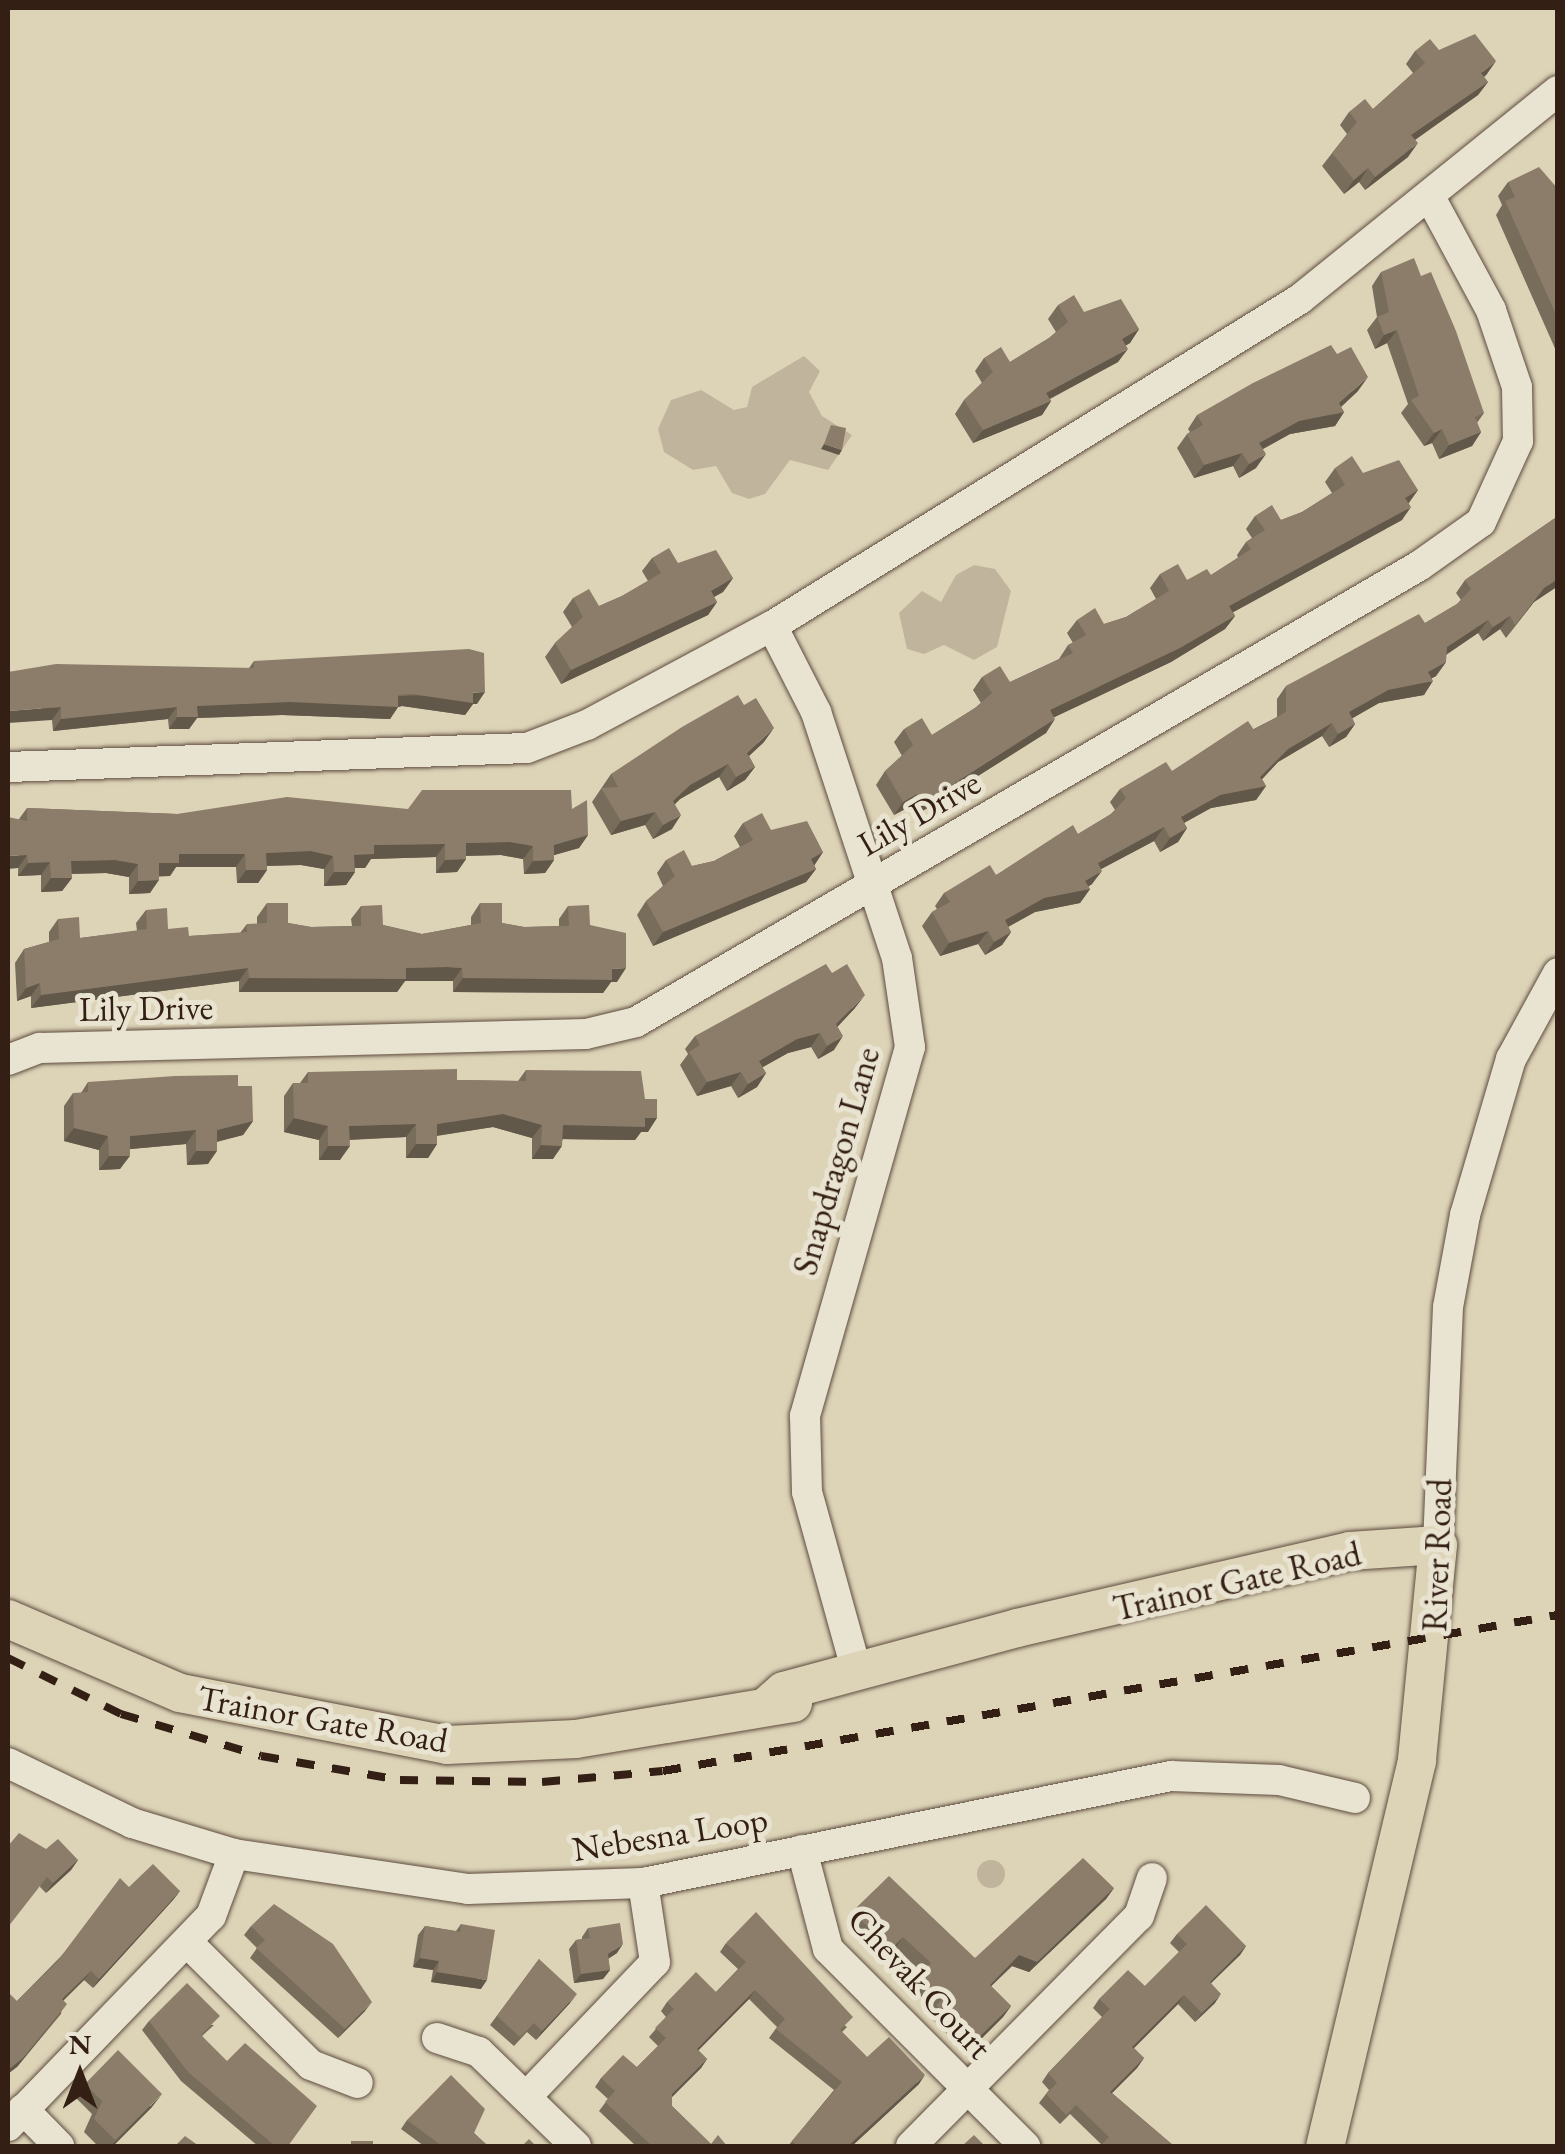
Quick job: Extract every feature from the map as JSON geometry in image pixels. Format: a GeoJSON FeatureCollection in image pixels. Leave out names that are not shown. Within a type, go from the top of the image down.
{"type":"FeatureCollection","features":[{"type":"Feature","properties":{"kind":"main road","name":"Trainor Gate Road"},"geometry":{"type":"LineString","coordinates":[[770,1703],[857,1672],[1315,1558],[1438,1545]]}},
{"type":"Feature","properties":{"kind":"main road","name":"River Road"},"geometry":{"type":"LineString","coordinates":[[1325,2146],[1418,1761],[1438,1545]]}},
{"type":"Feature","properties":{"kind":"main road","name":"Trainor Gate Road"},"geometry":{"type":"LineString","coordinates":[[8,1618],[180,1693],[431,1743],[576,1740],[770,1703],[976,1654],[1039,1629]]}},
{"type":"Feature","properties":{"kind":"street"},"geometry":{"type":"LineString","coordinates":[[8,767],[527,748],[772,626],[1300,300],[1432,201],[1558,91]]}},
{"type":"Feature","properties":{"kind":"street","name":"Lily Drive"},"geometry":{"type":"LineString","coordinates":[[8,1060],[40,1048],[586,1034],[636,1022],[1480,522],[1518,442],[1517,387],[1490,310],[1432,201]]}},
{"type":"Feature","properties":{"kind":"street","name":"Snapdragon Lane"},"geometry":{"type":"LineString","coordinates":[[772,626],[816,712],[897,958],[910,1047],[805,1416],[807,1492],[857,1672]]}},
{"type":"Feature","properties":{"kind":"street","name":"River Road"},"geometry":{"type":"LineString","coordinates":[[1438,1545],[1448,1307],[1464,1214],[1511,1059],[1558,972]]}},
{"type":"Feature","properties":{"kind":"street","name":"Nebesna Loop"},"geometry":{"type":"LineString","coordinates":[[12,1774],[132,1823],[234,1854],[468,1890],[643,1884],[1171,1776],[1279,1780],[1356,1798]]}},
{"type":"Feature","properties":{"kind":"street","name":"Chevak Court"},"geometry":{"type":"LineString","coordinates":[[802,1850],[828,1949],[1025,2146]]}},
{"type":"Feature","properties":{"kind":"street"},"geometry":{"type":"LineString","coordinates":[[59,2146],[15,2117],[188,1943],[225,1894],[234,1854]]}},
{"type":"Feature","properties":{"kind":"street"},"geometry":{"type":"LineString","coordinates":[[911,2146],[1139,1916],[1152,1878]]}},
{"type":"Feature","properties":{"kind":"street"},"geometry":{"type":"LineString","coordinates":[[527,2096],[655,1962],[643,1884]]}},
{"type":"Feature","properties":{"kind":"street"},"geometry":{"type":"LineString","coordinates":[[188,1943],[311,2065],[358,2084]]}},
{"type":"Feature","properties":{"kind":"street"},"geometry":{"type":"LineString","coordinates":[[437,2038],[479,2052],[576,2146]]}},
{"type":"Feature","properties":{"kind":"shaded area"},"geometry":{"type":"Polygon","coordinates":[[[804,356],[820,371],[809,392],[822,416],[852,435],[828,470],[790,460],[765,494],[749,499],[732,493],[716,466],[693,470],[664,452],[658,429],[671,400],[701,390],[734,410],[747,407],[752,387],[804,356]]]}},
{"type":"Feature","properties":{"kind":"shaded area"},"geometry":{"type":"Polygon","coordinates":[[[974,565],[995,569],[1011,591],[997,647],[974,660],[944,645],[924,654],[907,649],[899,613],[922,591],[941,602],[956,575],[974,565]]]}},
{"type":"Feature","properties":{"kind":"shaded area"},"geometry":{"type":"Polygon","coordinates":[[[991,1860],[1001,1864],[1005,1874],[1001,1884],[991,1888],[981,1884],[977,1874],[981,1864],[991,1860]]]}},
{"type":"Feature","properties":{"kind":"building"},"geometry":{"type":"Polygon","coordinates":[[[1475,34],[1496,61],[1481,73],[1488,82],[1411,135],[1418,143],[1375,177],[1368,168],[1354,180],[1332,153],[1357,122],[1349,112],[1365,99],[1373,109],[1425,63],[1415,51],[1430,39],[1439,50],[1475,34]]]}},
{"type":"Feature","properties":{"kind":"building"},"geometry":{"type":"Polygon","coordinates":[[[1539,167],[1558,189],[1558,319],[1505,201],[1515,197],[1508,182],[1539,167]]]}},
{"type":"Feature","properties":{"kind":"building"},"geometry":{"type":"Polygon","coordinates":[[[1414,258],[1421,276],[1431,272],[1484,413],[1475,417],[1481,432],[1449,445],[1442,429],[1434,433],[1411,400],[1419,396],[1397,330],[1384,335],[1377,317],[1389,312],[1381,272],[1414,258]]]}},
{"type":"Feature","properties":{"kind":"building"},"geometry":{"type":"Polygon","coordinates":[[[1074,295],[1084,312],[1121,299],[1139,329],[1122,339],[1128,349],[1046,393],[1051,401],[983,430],[964,400],[993,372],[984,358],[1001,347],[1010,362],[1049,338],[1068,322],[1058,305],[1074,295]]]}},
{"type":"Feature","properties":{"kind":"building"},"geometry":{"type":"Polygon","coordinates":[[[1331,345],[1337,354],[1351,347],[1368,377],[1339,403],[1344,412],[1299,421],[1259,443],[1266,454],[1249,464],[1242,453],[1204,465],[1187,434],[1203,425],[1197,415],[1331,345]]]}},
{"type":"Feature","properties":{"kind":"building"},"geometry":{"type":"Polygon","coordinates":[[[831,425],[846,428],[842,450],[824,444],[831,425]]]}},
{"type":"Feature","properties":{"kind":"building"},"geometry":{"type":"Polygon","coordinates":[[[1352,456],[1363,473],[1399,460],[1418,490],[1405,498],[1411,507],[1229,606],[1235,616],[1180,648],[1050,710],[1055,719],[922,804],[917,794],[903,802],[885,771],[913,745],[904,729],[922,718],[932,735],[975,708],[992,693],[982,677],[1000,666],[1010,682],[1073,653],[1068,645],[1086,635],[1077,620],[1095,608],[1104,624],[1126,617],[1169,591],[1160,574],[1178,564],[1187,580],[1207,569],[1211,575],[1251,549],[1246,542],[1265,530],[1255,516],[1272,505],[1281,520],[1302,512],[1345,485],[1335,468],[1352,456]]]}},
{"type":"Feature","properties":{"kind":"building"},"geometry":{"type":"Polygon","coordinates":[[[1558,516],[1558,579],[1544,588],[1515,625],[1510,616],[1493,627],[1488,620],[1447,647],[1446,662],[1428,672],[1433,681],[1388,690],[1349,712],[1355,724],[1338,734],[1332,723],[1288,749],[1260,777],[1266,786],[1220,795],[1181,817],[1187,828],[1170,838],[1164,827],[1098,863],[1102,871],[1085,881],[1090,889],[1044,898],[1005,920],[1011,932],[994,942],[988,931],[949,943],[932,912],[950,902],[944,893],[990,865],[996,875],[1073,825],[1078,834],[1111,814],[1126,798],[1120,789],[1166,762],[1172,771],[1248,721],[1254,730],[1286,712],[1286,686],[1419,614],[1425,623],[1457,604],[1471,589],[1465,580],[1558,516]]]}},
{"type":"Feature","properties":{"kind":"building"},"geometry":{"type":"Polygon","coordinates":[[[669,548],[678,563],[716,550],[733,578],[711,591],[717,602],[571,670],[555,643],[583,617],[573,598],[589,589],[599,606],[622,596],[661,573],[652,558],[669,548]]]}},
{"type":"Feature","properties":{"kind":"building"},"geometry":{"type":"Polygon","coordinates":[[[469,649],[484,653],[485,692],[473,692],[473,703],[411,694],[398,695],[398,707],[290,702],[197,706],[198,717],[177,717],[177,707],[61,719],[61,707],[8,711],[8,672],[56,664],[254,668],[254,661],[469,649]]]}},
{"type":"Feature","properties":{"kind":"building"},"geometry":{"type":"Polygon","coordinates":[[[738,695],[744,705],[756,698],[774,728],[747,753],[755,767],[736,777],[728,764],[690,785],[673,801],[681,815],[663,825],[655,812],[621,821],[601,788],[618,787],[611,774],[738,695]]]}},
{"type":"Feature","properties":{"kind":"building"},"geometry":{"type":"Polygon","coordinates":[[[422,790],[571,790],[572,809],[587,800],[588,835],[554,845],[554,860],[533,861],[533,846],[510,842],[466,843],[466,859],[445,860],[445,844],[374,845],[374,854],[354,855],[355,872],[334,872],[333,856],[311,851],[266,853],[267,870],[246,870],[245,854],[179,854],[179,863],[159,863],[159,880],[138,881],[138,864],[71,861],[72,878],[51,878],[50,862],[28,863],[27,855],[8,856],[8,817],[27,821],[27,808],[177,814],[287,797],[408,809],[422,790]]]}},
{"type":"Feature","properties":{"kind":"building"},"geometry":{"type":"Polygon","coordinates":[[[762,813],[771,830],[807,821],[823,852],[811,859],[816,869],[663,932],[646,901],[675,876],[666,860],[684,850],[692,866],[714,861],[753,840],[743,823],[762,813]]]}},
{"type":"Feature","properties":{"kind":"building"},"geometry":{"type":"Polygon","coordinates":[[[267,903],[288,903],[288,923],[311,927],[361,926],[361,906],[382,905],[383,925],[422,934],[481,923],[480,903],[502,903],[502,923],[524,927],[569,926],[568,906],[589,905],[590,925],[626,933],[626,968],[612,969],[612,980],[463,978],[462,968],[447,967],[406,968],[406,979],[249,978],[248,968],[41,995],[40,983],[26,988],[24,949],[59,939],[58,919],[79,917],[80,938],[147,929],[146,910],[167,908],[168,929],[188,927],[189,936],[247,932],[247,924],[267,923],[267,903]]]}},
{"type":"Feature","properties":{"kind":"building"},"geometry":{"type":"Polygon","coordinates":[[[826,964],[832,973],[847,964],[865,995],[836,1024],[843,1036],[827,1046],[820,1033],[797,1039],[759,1061],[766,1073],[748,1084],[741,1072],[707,1082],[689,1052],[700,1045],[695,1036],[826,964]]]}},
{"type":"Feature","properties":{"kind":"building"},"geometry":{"type":"Polygon","coordinates":[[[457,1069],[457,1080],[526,1081],[526,1070],[641,1071],[645,1099],[657,1099],[657,1118],[645,1118],[645,1127],[563,1125],[562,1146],[541,1145],[542,1125],[503,1114],[437,1124],[437,1144],[416,1144],[416,1124],[349,1126],[350,1146],[328,1146],[328,1126],[294,1118],[293,1083],[308,1083],[308,1072],[457,1069]]]}},
{"type":"Feature","properties":{"kind":"building"},"geometry":{"type":"Polygon","coordinates":[[[238,1075],[238,1086],[252,1086],[253,1121],[217,1130],[217,1151],[196,1151],[196,1130],[130,1136],[130,1156],[109,1156],[108,1136],[74,1128],[73,1093],[88,1092],[88,1082],[238,1075]]]}},
{"type":"Feature","properties":{"kind":"building"},"geometry":{"type":"Polygon","coordinates":[[[19,1833],[46,1849],[58,1839],[78,1860],[53,1883],[47,1877],[8,1927],[8,1846],[19,1833]]]}},
{"type":"Feature","properties":{"kind":"building"},"geometry":{"type":"Polygon","coordinates":[[[1083,1858],[1114,1888],[1037,1962],[1019,1955],[990,1985],[1011,2006],[974,2042],[936,2005],[942,2000],[918,1975],[931,1963],[903,1937],[890,1950],[860,1919],[858,1906],[889,1876],[975,1958],[1083,1858]]]}},
{"type":"Feature","properties":{"kind":"building"},"geometry":{"type":"Polygon","coordinates":[[[153,1864],[180,1891],[99,1979],[91,1971],[62,1999],[67,2004],[23,2058],[8,2070],[8,1992],[17,2001],[56,1963],[120,1878],[129,1887],[153,1864]]]}},
{"type":"Feature","properties":{"kind":"building"},"geometry":{"type":"Polygon","coordinates":[[[274,1904],[333,1944],[372,2002],[345,2029],[256,1948],[265,1940],[251,1926],[274,1904]]]}},
{"type":"Feature","properties":{"kind":"building"},"geometry":{"type":"Polygon","coordinates":[[[1206,1905],[1246,1946],[1210,1982],[1221,1994],[1202,2013],[1184,1995],[1132,2047],[1144,2058],[1110,2092],[1174,2146],[1100,2146],[1109,2137],[1076,2105],[1066,2115],[1046,2094],[1057,2083],[1048,2073],[1110,2009],[1099,1999],[1128,1970],[1145,1986],[1187,1944],[1177,1934],[1206,1905]]]}},
{"type":"Feature","properties":{"kind":"building"},"geometry":{"type":"Polygon","coordinates":[[[756,1912],[853,2017],[840,2030],[867,2057],[889,2037],[925,2075],[848,2146],[797,2146],[792,2141],[842,2082],[776,2029],[785,2019],[755,1990],[697,2049],[707,2059],[672,2094],[672,2106],[711,2144],[718,2135],[727,2146],[652,2146],[605,2102],[615,2091],[601,2078],[623,2055],[637,2067],[666,2038],[655,2028],[674,2009],[667,2002],[696,1972],[716,1992],[746,1962],[726,1943],[756,1912]]]}},
{"type":"Feature","properties":{"kind":"building"},"geometry":{"type":"Polygon","coordinates":[[[620,1923],[623,1944],[608,1954],[610,1970],[581,1974],[576,1940],[590,1938],[588,1928],[620,1923]]]}},
{"type":"Feature","properties":{"kind":"building"},"geometry":{"type":"Polygon","coordinates":[[[461,1924],[495,1930],[487,1980],[437,1972],[439,1961],[420,1958],[425,1926],[460,1932],[461,1924]]]}},
{"type":"Feature","properties":{"kind":"building"},"geometry":{"type":"Polygon","coordinates":[[[539,1959],[577,1994],[542,2031],[534,2023],[520,2037],[497,2016],[539,1959]]]}},
{"type":"Feature","properties":{"kind":"building"},"geometry":{"type":"Polygon","coordinates":[[[187,1983],[220,2016],[201,2035],[227,2061],[245,2043],[317,2106],[288,2146],[275,2146],[188,2072],[149,2021],[187,1983]]]}},
{"type":"Feature","properties":{"kind":"building"},"geometry":{"type":"Polygon","coordinates":[[[118,2050],[162,2094],[115,2140],[94,2119],[102,2101],[85,2084],[118,2050]]]}},
{"type":"Feature","properties":{"kind":"building"},"geometry":{"type":"Polygon","coordinates":[[[451,2075],[485,2109],[474,2133],[488,2146],[442,2146],[407,2120],[451,2075]]]}},
{"type":"Feature","properties":{"kind":"building"},"geometry":{"type":"Polygon","coordinates":[[[974,2135],[985,2146],[962,2146],[974,2135]]]}},
{"type":"Feature","properties":{"kind":"building"},"geometry":{"type":"Polygon","coordinates":[[[185,2136],[199,2146],[175,2146],[185,2136]]]}},
{"type":"Feature","properties":{"kind":"building"},"geometry":{"type":"Polygon","coordinates":[[[351,2141],[373,2141],[373,2146],[351,2146],[351,2141]]]}},
{"type":"Feature","properties":{"kind":"railway"},"geometry":{"type":"LineString","coordinates":[[8,1658],[121,1714],[261,1756],[400,1780],[542,1782],[663,1771],[1558,1615]]}}]}
